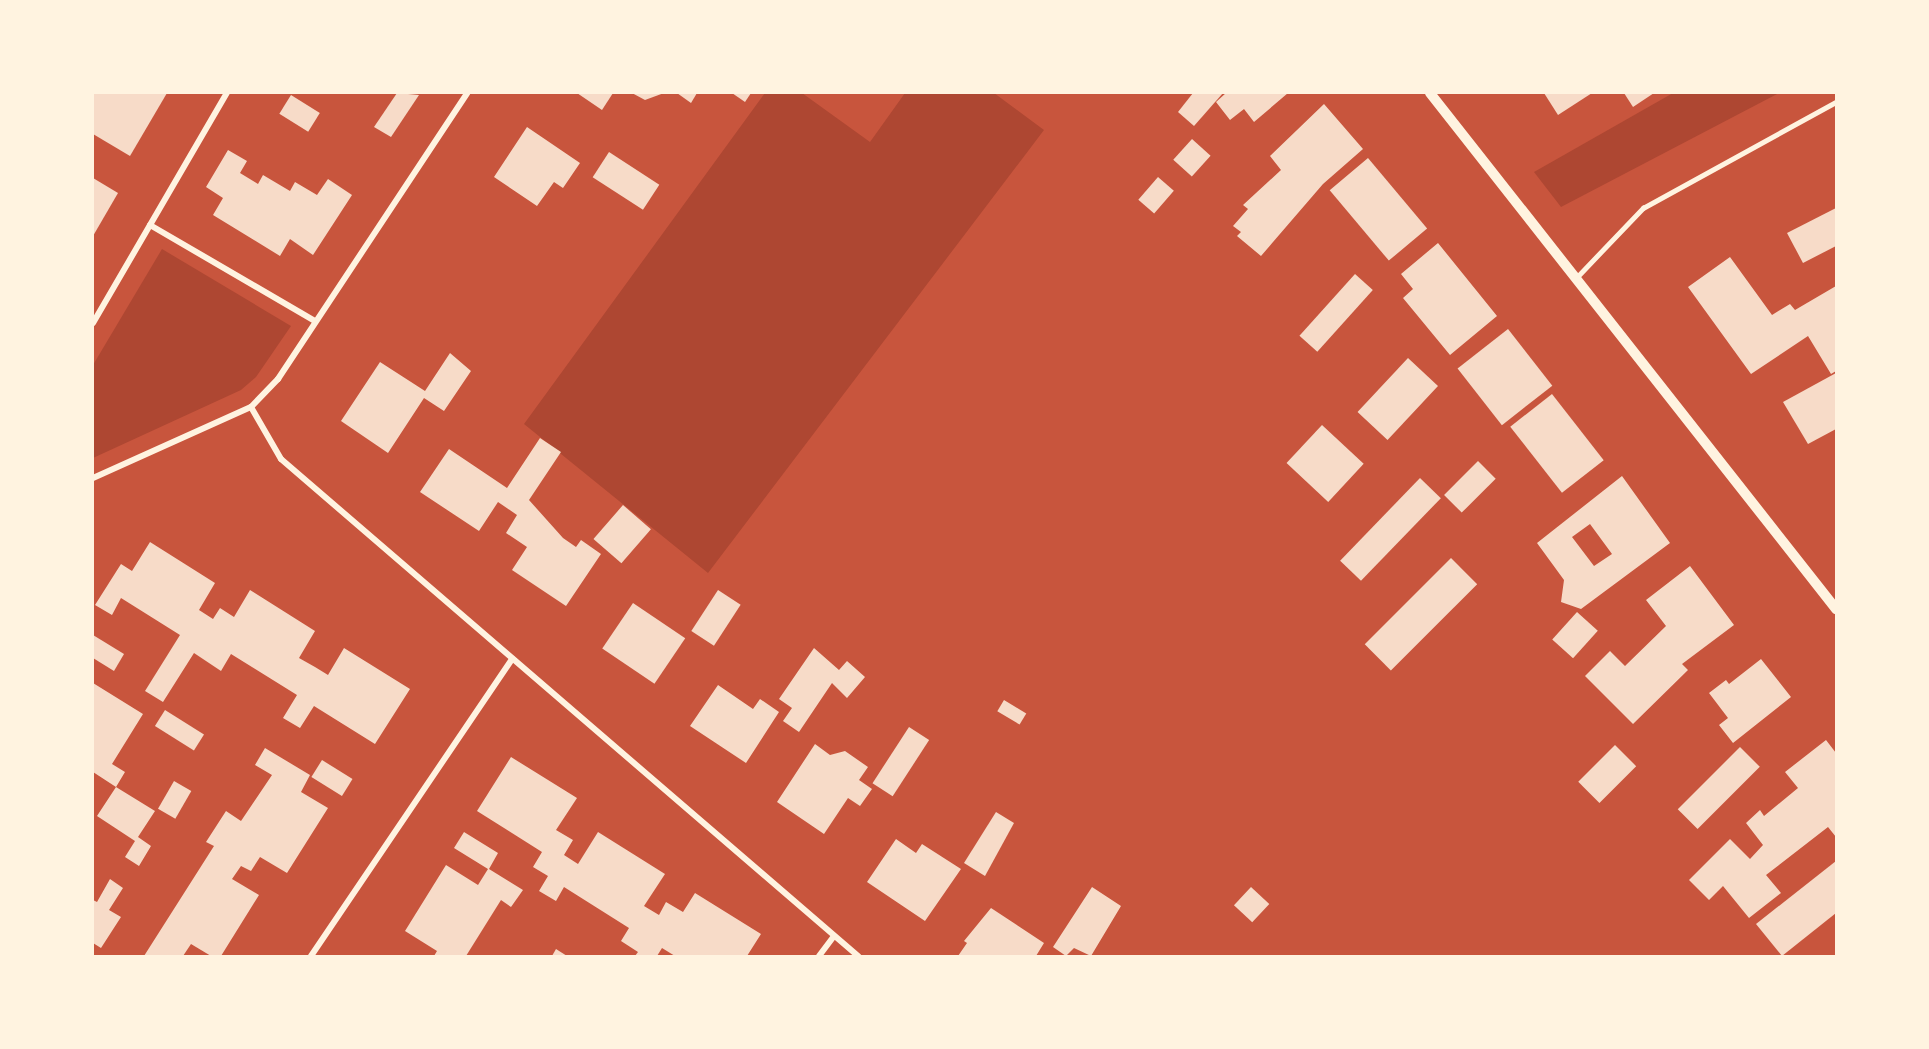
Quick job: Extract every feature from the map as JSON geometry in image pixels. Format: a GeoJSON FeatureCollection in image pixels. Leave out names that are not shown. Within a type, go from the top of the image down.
{"type":"FeatureCollection","features":[{"type":"Feature","properties":{"kind":"street"},"geometry":{"type":"LineString","coordinates":[[93,323],[227,93]]}},
{"type":"Feature","properties":{"kind":"street"},"geometry":{"type":"LineString","coordinates":[[93,478],[251,407],[278,379],[467,93]]}},
{"type":"Feature","properties":{"kind":"street"},"geometry":{"type":"LineString","coordinates":[[1430,93],[1836,609]]}},
{"type":"Feature","properties":{"kind":"street"},"geometry":{"type":"LineString","coordinates":[[150,225],[315,321]]}},
{"type":"Feature","properties":{"kind":"street"},"geometry":{"type":"LineString","coordinates":[[251,407],[281,459],[858,956]]}},
{"type":"Feature","properties":{"kind":"street"},"geometry":{"type":"LineString","coordinates":[[311,956],[512,659]]}},
{"type":"Feature","properties":{"kind":"street"},"geometry":{"type":"LineString","coordinates":[[819,956],[834,936]]}},
{"type":"Feature","properties":{"kind":"lane"},"geometry":{"type":"LineString","coordinates":[[1576,278],[1643,208],[1836,102]]}},
{"type":"Feature","properties":{"kind":"shaded area"},"geometry":{"type":"Polygon","coordinates":[[[765,93],[802,93],[870,142],[905,93],[994,93],[1044,130],[708,573],[524,424],[765,93]]]}},
{"type":"Feature","properties":{"kind":"shaded area"},"geometry":{"type":"Polygon","coordinates":[[[1673,93],[1779,93],[1561,207],[1534,172],[1673,93]]]}},
{"type":"Feature","properties":{"kind":"shaded area"},"geometry":{"type":"Polygon","coordinates":[[[162,249],[291,326],[256,377],[241,390],[93,458],[93,365],[162,249]]]}},
{"type":"Feature","properties":{"kind":"building"},"geometry":{"type":"Polygon","coordinates":[[[93,93],[167,93],[130,156],[93,134],[93,93]]]}},
{"type":"Feature","properties":{"kind":"building"},"geometry":{"type":"Polygon","coordinates":[[[397,93],[419,95],[391,137],[374,127],[397,93]]]}},
{"type":"Feature","properties":{"kind":"building"},"geometry":{"type":"Polygon","coordinates":[[[577,93],[613,93],[602,110],[577,93]]]}},
{"type":"Feature","properties":{"kind":"building"},"geometry":{"type":"Polygon","coordinates":[[[632,93],[664,93],[645,100],[632,93]]]}},
{"type":"Feature","properties":{"kind":"building"},"geometry":{"type":"Polygon","coordinates":[[[677,93],[697,93],[691,103],[677,93]]]}},
{"type":"Feature","properties":{"kind":"building"},"geometry":{"type":"Polygon","coordinates":[[[732,93],[751,93],[745,102],[732,93]]]}},
{"type":"Feature","properties":{"kind":"building"},"geometry":{"type":"Polygon","coordinates":[[[1193,93],[1223,93],[1194,126],[1178,112],[1193,93]]]}},
{"type":"Feature","properties":{"kind":"building"},"geometry":{"type":"Polygon","coordinates":[[[1226,93],[1288,93],[1254,122],[1244,109],[1230,120],[1216,102],[1226,93]]]}},
{"type":"Feature","properties":{"kind":"building"},"geometry":{"type":"Polygon","coordinates":[[[1544,93],[1592,93],[1558,115],[1544,93]]]}},
{"type":"Feature","properties":{"kind":"building"},"geometry":{"type":"Polygon","coordinates":[[[1624,93],[1654,93],[1633,107],[1624,93]]]}},
{"type":"Feature","properties":{"kind":"building"},"geometry":{"type":"Polygon","coordinates":[[[291,95],[320,113],[308,132],[279,114],[291,95]]]}},
{"type":"Feature","properties":{"kind":"building"},"geometry":{"type":"Polygon","coordinates":[[[1324,104],[1363,149],[1323,184],[1261,256],[1237,236],[1241,232],[1233,226],[1248,209],[1243,205],[1281,170],[1270,156],[1324,104]]]}},
{"type":"Feature","properties":{"kind":"building"},"geometry":{"type":"Polygon","coordinates":[[[527,127],[580,163],[563,188],[554,182],[537,206],[494,177],[527,127]]]}},
{"type":"Feature","properties":{"kind":"building"},"geometry":{"type":"Polygon","coordinates":[[[1192,139],[1211,156],[1192,177],[1173,160],[1192,139]]]}},
{"type":"Feature","properties":{"kind":"building"},"geometry":{"type":"Polygon","coordinates":[[[228,150],[247,161],[240,173],[258,184],[263,175],[290,191],[295,182],[317,195],[328,179],[352,195],[313,255],[290,239],[280,256],[213,215],[223,198],[206,187],[228,150]]]}},
{"type":"Feature","properties":{"kind":"building"},"geometry":{"type":"Polygon","coordinates":[[[609,152],[659,185],[643,210],[593,177],[609,152]]]}},
{"type":"Feature","properties":{"kind":"building"},"geometry":{"type":"Polygon","coordinates":[[[1368,158],[1427,228],[1389,261],[1330,190],[1368,158]]]}},
{"type":"Feature","properties":{"kind":"building"},"geometry":{"type":"Polygon","coordinates":[[[1158,177],[1174,191],[1154,213],[1138,200],[1158,177]]]}},
{"type":"Feature","properties":{"kind":"building"},"geometry":{"type":"Polygon","coordinates":[[[93,178],[118,193],[93,236],[93,178]]]}},
{"type":"Feature","properties":{"kind":"building"},"geometry":{"type":"Polygon","coordinates":[[[1836,208],[1836,246],[1803,263],[1787,233],[1836,208]]]}},
{"type":"Feature","properties":{"kind":"building"},"geometry":{"type":"Polygon","coordinates":[[[1438,243],[1497,316],[1450,355],[1403,298],[1413,289],[1401,274],[1438,243]]]}},
{"type":"Feature","properties":{"kind":"building"},"geometry":{"type":"Polygon","coordinates":[[[1730,257],[1772,315],[1790,304],[1795,310],[1836,286],[1836,371],[1831,374],[1808,336],[1751,374],[1688,287],[1730,257]]]}},
{"type":"Feature","properties":{"kind":"building"},"geometry":{"type":"Polygon","coordinates":[[[1355,274],[1373,290],[1317,352],[1299,336],[1355,274]]]}},
{"type":"Feature","properties":{"kind":"building"},"geometry":{"type":"Polygon","coordinates":[[[1508,329],[1552,386],[1502,425],[1458,368],[1508,329]]]}},
{"type":"Feature","properties":{"kind":"building"},"geometry":{"type":"Polygon","coordinates":[[[450,353],[471,371],[444,411],[424,398],[388,453],[341,421],[380,362],[425,391],[450,353]]]}},
{"type":"Feature","properties":{"kind":"building"},"geometry":{"type":"Polygon","coordinates":[[[1408,358],[1438,386],[1388,440],[1358,412],[1408,358]]]}},
{"type":"Feature","properties":{"kind":"building"},"geometry":{"type":"Polygon","coordinates":[[[1836,373],[1836,429],[1808,444],[1783,402],[1836,373]]]}},
{"type":"Feature","properties":{"kind":"building"},"geometry":{"type":"Polygon","coordinates":[[[1552,394],[1604,460],[1562,493],[1510,427],[1552,394]]]}},
{"type":"Feature","properties":{"kind":"building"},"geometry":{"type":"Polygon","coordinates":[[[1322,425],[1364,464],[1328,502],[1287,463],[1322,425]]]}},
{"type":"Feature","properties":{"kind":"building"},"geometry":{"type":"Polygon","coordinates":[[[540,438],[561,452],[529,500],[563,538],[576,547],[581,540],[601,554],[566,606],[512,570],[527,547],[506,533],[517,515],[498,502],[479,531],[420,492],[449,449],[507,488],[540,438]]]}},
{"type":"Feature","properties":{"kind":"building"},"geometry":{"type":"Polygon","coordinates":[[[1478,461],[1496,479],[1462,513],[1444,495],[1478,461]]]}},
{"type":"Feature","properties":{"kind":"building"},"geometry":{"type":"Polygon","coordinates":[[[1622,476],[1670,543],[1581,609],[1561,602],[1564,580],[1537,543],[1622,476]],[[1590,524],[1572,537],[1594,566],[1612,554],[1590,524]]]}},
{"type":"Feature","properties":{"kind":"building"},"geometry":{"type":"Polygon","coordinates":[[[1420,478],[1441,498],[1361,581],[1340,561],[1420,478]]]}},
{"type":"Feature","properties":{"kind":"building"},"geometry":{"type":"Polygon","coordinates":[[[623,505],[651,529],[621,563],[593,539],[623,505]]]}},
{"type":"Feature","properties":{"kind":"building"},"geometry":{"type":"Polygon","coordinates":[[[150,542],[215,583],[199,610],[213,619],[220,608],[234,617],[250,590],[315,631],[299,658],[328,675],[344,648],[410,689],[375,744],[314,706],[300,728],[283,718],[297,695],[231,654],[221,671],[194,653],[163,702],[145,691],[180,635],[121,598],[112,615],[95,605],[121,564],[132,571],[150,542]]]}},
{"type":"Feature","properties":{"kind":"building"},"geometry":{"type":"Polygon","coordinates":[[[1451,558],[1477,584],[1391,670],[1365,644],[1451,558]]]}},
{"type":"Feature","properties":{"kind":"building"},"geometry":{"type":"Polygon","coordinates":[[[1690,566],[1734,625],[1682,664],[1688,670],[1633,724],[1585,676],[1610,651],[1625,666],[1666,626],[1646,600],[1690,566]]]}},
{"type":"Feature","properties":{"kind":"building"},"geometry":{"type":"Polygon","coordinates":[[[718,590],[741,605],[714,646],[691,631],[718,590]]]}},
{"type":"Feature","properties":{"kind":"building"},"geometry":{"type":"Polygon","coordinates":[[[633,603],[685,638],[654,684],[602,649],[633,603]]]}},
{"type":"Feature","properties":{"kind":"building"},"geometry":{"type":"Polygon","coordinates":[[[1577,612],[1598,631],[1573,658],[1552,639],[1577,612]]]}},
{"type":"Feature","properties":{"kind":"building"},"geometry":{"type":"Polygon","coordinates":[[[93,635],[124,654],[114,671],[93,658],[93,635]]]}},
{"type":"Feature","properties":{"kind":"building"},"geometry":{"type":"Polygon","coordinates":[[[814,648],[839,670],[847,661],[865,677],[847,698],[832,683],[799,732],[783,721],[792,708],[779,699],[814,648]]]}},
{"type":"Feature","properties":{"kind":"building"},"geometry":{"type":"Polygon","coordinates":[[[1761,659],[1791,697],[1733,743],[1719,725],[1728,718],[1709,693],[1726,680],[1729,684],[1761,659]]]}},
{"type":"Feature","properties":{"kind":"building"},"geometry":{"type":"Polygon","coordinates":[[[93,683],[143,714],[112,764],[125,772],[116,787],[93,772],[93,683]]]}},
{"type":"Feature","properties":{"kind":"building"},"geometry":{"type":"Polygon","coordinates":[[[718,685],[753,709],[760,699],[779,712],[746,763],[690,726],[718,685]]]}},
{"type":"Feature","properties":{"kind":"building"},"geometry":{"type":"Polygon","coordinates":[[[1004,700],[1026,713],[1020,725],[997,711],[1004,700]]]}},
{"type":"Feature","properties":{"kind":"building"},"geometry":{"type":"Polygon","coordinates":[[[165,710],[204,734],[194,750],[155,726],[165,710]]]}},
{"type":"Feature","properties":{"kind":"building"},"geometry":{"type":"Polygon","coordinates":[[[909,727],[929,740],[893,796],[873,783],[909,727]]]}},
{"type":"Feature","properties":{"kind":"building"},"geometry":{"type":"Polygon","coordinates":[[[1826,740],[1836,753],[1836,837],[1828,827],[1766,875],[1781,893],[1749,918],[1723,886],[1709,900],[1689,880],[1730,839],[1750,859],[1763,845],[1746,823],[1760,810],[1764,816],[1798,788],[1785,772],[1826,740]]]}},
{"type":"Feature","properties":{"kind":"building"},"geometry":{"type":"Polygon","coordinates":[[[815,744],[830,755],[845,751],[868,767],[859,780],[872,789],[860,806],[848,798],[824,834],[777,802],[815,744]]]}},
{"type":"Feature","properties":{"kind":"building"},"geometry":{"type":"Polygon","coordinates":[[[1615,745],[1636,766],[1599,803],[1578,782],[1615,745]]]}},
{"type":"Feature","properties":{"kind":"building"},"geometry":{"type":"Polygon","coordinates":[[[1740,747],[1760,767],[1698,829],[1678,809],[1740,747]]]}},
{"type":"Feature","properties":{"kind":"building"},"geometry":{"type":"Polygon","coordinates":[[[265,748],[310,775],[301,792],[328,808],[287,873],[260,857],[251,871],[241,866],[232,879],[259,895],[221,956],[211,956],[191,944],[183,956],[144,956],[214,846],[206,842],[226,811],[241,821],[272,775],[255,765],[265,748]]]}},
{"type":"Feature","properties":{"kind":"building"},"geometry":{"type":"Polygon","coordinates":[[[511,757],[577,798],[556,830],[573,840],[564,855],[578,864],[598,832],[665,874],[644,906],[659,915],[666,902],[683,912],[695,893],[761,934],[747,956],[675,956],[662,948],[657,956],[635,956],[638,952],[621,941],[629,928],[564,887],[556,901],[539,891],[548,876],[533,867],[542,852],[477,811],[511,757]]]}},
{"type":"Feature","properties":{"kind":"building"},"geometry":{"type":"Polygon","coordinates":[[[322,760],[353,779],[342,796],[311,777],[322,760]]]}},
{"type":"Feature","properties":{"kind":"building"},"geometry":{"type":"Polygon","coordinates":[[[174,781],[191,791],[175,819],[158,809],[174,781]]]}},
{"type":"Feature","properties":{"kind":"building"},"geometry":{"type":"Polygon","coordinates":[[[116,787],[155,811],[138,837],[151,846],[139,866],[125,857],[135,841],[97,816],[116,787]]]}},
{"type":"Feature","properties":{"kind":"building"},"geometry":{"type":"Polygon","coordinates":[[[996,812],[1014,823],[985,876],[964,863],[996,812]]]}},
{"type":"Feature","properties":{"kind":"building"},"geometry":{"type":"Polygon","coordinates":[[[464,832],[498,853],[489,869],[523,890],[511,907],[501,900],[466,956],[434,956],[437,951],[405,931],[446,865],[478,885],[488,869],[454,848],[464,832]]]}},
{"type":"Feature","properties":{"kind":"building"},"geometry":{"type":"Polygon","coordinates":[[[896,839],[916,853],[922,844],[961,869],[925,921],[867,882],[896,839]]]}},
{"type":"Feature","properties":{"kind":"building"},"geometry":{"type":"Polygon","coordinates":[[[1836,861],[1836,913],[1782,956],[1756,924],[1836,861]]]}},
{"type":"Feature","properties":{"kind":"building"},"geometry":{"type":"Polygon","coordinates":[[[110,879],[123,888],[109,910],[121,917],[101,948],[93,943],[93,900],[97,902],[110,879]]]}},
{"type":"Feature","properties":{"kind":"building"},"geometry":{"type":"Polygon","coordinates":[[[1092,887],[1121,906],[1091,956],[1074,948],[1066,956],[1053,947],[1092,887]]]}},
{"type":"Feature","properties":{"kind":"building"},"geometry":{"type":"Polygon","coordinates":[[[1251,887],[1269,904],[1252,922],[1234,905],[1251,887]]]}},
{"type":"Feature","properties":{"kind":"building"},"geometry":{"type":"Polygon","coordinates":[[[991,908],[1044,943],[1036,956],[958,956],[967,943],[964,941],[991,908]]]}},
{"type":"Feature","properties":{"kind":"building"},"geometry":{"type":"Polygon","coordinates":[[[556,949],[567,956],[552,956],[556,949]]]}}]}
